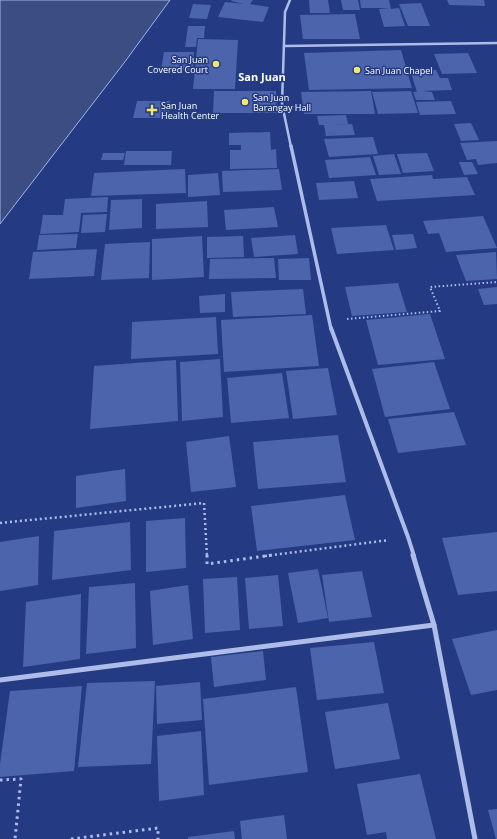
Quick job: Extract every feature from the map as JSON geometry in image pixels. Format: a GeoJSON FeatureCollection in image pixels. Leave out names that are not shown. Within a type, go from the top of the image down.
{"type":"FeatureCollection","features":[{"type":"Feature","properties":{"kind":"street"},"geometry":{"type":"LineString","coordinates":[[290,0],[285,12],[282,104],[328,321],[408,537],[434,625],[475,839]]}},
{"type":"Feature","properties":{"kind":"street"},"geometry":{"type":"LineString","coordinates":[[285,46],[497,43]]}},
{"type":"Feature","properties":{"kind":"street"},"geometry":{"type":"LineString","coordinates":[[0,680],[434,625]]}},
{"type":"Feature","properties":{"kind":"path"},"geometry":{"type":"LineString","coordinates":[[328,321],[440,311],[430,287],[497,282]]}},
{"type":"Feature","properties":{"kind":"path"},"geometry":{"type":"LineString","coordinates":[[0,523],[204,503],[207,564],[408,537]]}},
{"type":"Feature","properties":{"kind":"path"},"geometry":{"type":"LineString","coordinates":[[0,780],[21,779],[15,839]]}},
{"type":"Feature","properties":{"kind":"path"},"geometry":{"type":"LineString","coordinates":[[71,839],[158,828],[158,839]]}},
{"type":"Feature","properties":{"kind":"water"},"geometry":{"type":"Polygon","coordinates":[[[0,0],[170,0],[124,63],[0,224],[0,0]]]}},
{"type":"Feature","properties":{"kind":"building"},"geometry":{"type":"Polygon","coordinates":[[[253,0],[250,4],[269,7],[263,22],[218,17],[225,2],[244,4],[231,1],[253,0]]]}},
{"type":"Feature","properties":{"kind":"building"},"geometry":{"type":"Polygon","coordinates":[[[309,0],[328,0],[330,13],[310,13],[309,0]]]}},
{"type":"Feature","properties":{"kind":"building"},"geometry":{"type":"Polygon","coordinates":[[[341,0],[358,0],[360,10],[343,10],[341,0]]]}},
{"type":"Feature","properties":{"kind":"building"},"geometry":{"type":"Polygon","coordinates":[[[360,0],[389,0],[391,9],[399,8],[405,26],[384,27],[379,9],[390,8],[361,8],[360,0]]]}},
{"type":"Feature","properties":{"kind":"building"},"geometry":{"type":"Polygon","coordinates":[[[447,0],[484,0],[485,6],[449,5],[447,0]]]}},
{"type":"Feature","properties":{"kind":"building"},"geometry":{"type":"Polygon","coordinates":[[[421,3],[430,26],[408,26],[399,4],[421,3]]]}},
{"type":"Feature","properties":{"kind":"building"},"geometry":{"type":"Polygon","coordinates":[[[193,4],[211,5],[207,19],[189,18],[193,4]]]}},
{"type":"Feature","properties":{"kind":"building"},"geometry":{"type":"Polygon","coordinates":[[[355,14],[360,39],[303,39],[300,15],[355,14]]]}},
{"type":"Feature","properties":{"kind":"building"},"geometry":{"type":"Polygon","coordinates":[[[188,26],[205,26],[204,38],[197,38],[196,47],[185,47],[188,26]]]}},
{"type":"Feature","properties":{"kind":"building","name":"San Juan Covered Court"},"geometry":{"type":"Polygon","coordinates":[[[198,39],[238,40],[235,89],[193,89],[198,39]]]}},
{"type":"Feature","properties":{"kind":"building","name":"San Juan Chapel"},"geometry":{"type":"Polygon","coordinates":[[[401,50],[412,88],[309,90],[304,53],[401,50]]]}},
{"type":"Feature","properties":{"kind":"building"},"geometry":{"type":"Polygon","coordinates":[[[164,52],[194,52],[193,70],[161,70],[164,52]]]}},
{"type":"Feature","properties":{"kind":"building"},"geometry":{"type":"Polygon","coordinates":[[[468,53],[477,73],[442,74],[434,54],[468,53]]]}},
{"type":"Feature","properties":{"kind":"building"},"geometry":{"type":"Polygon","coordinates":[[[410,70],[436,70],[440,78],[448,78],[452,90],[421,91],[432,92],[435,100],[416,100],[413,92],[417,92],[410,70]]]}},
{"type":"Feature","properties":{"kind":"building","name":"San Juan Barangay Hall"},"geometry":{"type":"Polygon","coordinates":[[[214,91],[276,91],[277,113],[213,113],[214,91]]]}},
{"type":"Feature","properties":{"kind":"building"},"geometry":{"type":"Polygon","coordinates":[[[371,91],[375,114],[304,114],[301,92],[371,91]]]}},
{"type":"Feature","properties":{"kind":"building"},"geometry":{"type":"Polygon","coordinates":[[[411,91],[418,113],[378,114],[372,92],[411,91]]]}},
{"type":"Feature","properties":{"kind":"building","name":"San Juan Health Center"},"geometry":{"type":"Polygon","coordinates":[[[137,101],[170,101],[168,118],[133,118],[137,101]]]}},
{"type":"Feature","properties":{"kind":"building"},"geometry":{"type":"Polygon","coordinates":[[[451,101],[456,114],[420,115],[416,102],[451,101]]]}},
{"type":"Feature","properties":{"kind":"building"},"geometry":{"type":"Polygon","coordinates":[[[346,115],[348,124],[328,125],[352,124],[355,135],[326,136],[324,125],[319,125],[317,116],[346,115]]]}},
{"type":"Feature","properties":{"kind":"building"},"geometry":{"type":"Polygon","coordinates":[[[471,123],[479,140],[461,141],[454,124],[471,123]]]}},
{"type":"Feature","properties":{"kind":"building"},"geometry":{"type":"Polygon","coordinates":[[[270,132],[271,150],[276,149],[277,168],[230,169],[230,150],[241,150],[241,145],[229,145],[229,133],[270,132]]]}},
{"type":"Feature","properties":{"kind":"building"},"geometry":{"type":"Polygon","coordinates":[[[373,137],[378,154],[329,157],[324,139],[373,137]]]}},
{"type":"Feature","properties":{"kind":"building"},"geometry":{"type":"Polygon","coordinates":[[[497,141],[497,163],[478,165],[476,159],[467,160],[460,143],[497,141]]]}},
{"type":"Feature","properties":{"kind":"building"},"geometry":{"type":"Polygon","coordinates":[[[126,151],[172,151],[171,165],[124,165],[126,151]]]}},
{"type":"Feature","properties":{"kind":"building"},"geometry":{"type":"Polygon","coordinates":[[[103,153],[125,153],[123,160],[101,160],[103,153]]]}},
{"type":"Feature","properties":{"kind":"building"},"geometry":{"type":"Polygon","coordinates":[[[427,153],[434,171],[403,173],[397,154],[427,153]]]}},
{"type":"Feature","properties":{"kind":"building"},"geometry":{"type":"Polygon","coordinates":[[[394,154],[401,174],[379,175],[373,156],[394,154]]]}},
{"type":"Feature","properties":{"kind":"building"},"geometry":{"type":"Polygon","coordinates":[[[370,157],[376,175],[329,178],[325,160],[370,157]]]}},
{"type":"Feature","properties":{"kind":"building"},"geometry":{"type":"Polygon","coordinates":[[[459,162],[472,162],[478,174],[464,175],[459,162]]]}},
{"type":"Feature","properties":{"kind":"building"},"geometry":{"type":"Polygon","coordinates":[[[185,169],[186,193],[91,196],[94,173],[185,169]]]}},
{"type":"Feature","properties":{"kind":"building"},"geometry":{"type":"Polygon","coordinates":[[[279,169],[282,190],[223,192],[222,171],[279,169]]]}},
{"type":"Feature","properties":{"kind":"building"},"geometry":{"type":"Polygon","coordinates":[[[218,173],[220,195],[188,197],[188,175],[218,173]]]}},
{"type":"Feature","properties":{"kind":"building"},"geometry":{"type":"Polygon","coordinates":[[[432,175],[433,179],[467,177],[475,195],[377,201],[370,179],[432,175]]]}},
{"type":"Feature","properties":{"kind":"building"},"geometry":{"type":"Polygon","coordinates":[[[354,181],[358,198],[319,200],[316,183],[354,181]]]}},
{"type":"Feature","properties":{"kind":"building"},"geometry":{"type":"Polygon","coordinates":[[[108,197],[107,212],[81,213],[79,232],[40,234],[43,215],[63,215],[65,199],[108,197]]]}},
{"type":"Feature","properties":{"kind":"building"},"geometry":{"type":"Polygon","coordinates":[[[142,199],[142,228],[109,230],[111,200],[142,199]]]}},
{"type":"Feature","properties":{"kind":"building"},"geometry":{"type":"Polygon","coordinates":[[[207,201],[208,227],[156,229],[156,204],[207,201]]]}},
{"type":"Feature","properties":{"kind":"building"},"geometry":{"type":"Polygon","coordinates":[[[274,207],[278,227],[226,230],[224,210],[274,207]]]}},
{"type":"Feature","properties":{"kind":"building"},"geometry":{"type":"Polygon","coordinates":[[[107,214],[105,232],[81,233],[83,215],[107,214]]]}},
{"type":"Feature","properties":{"kind":"building"},"geometry":{"type":"Polygon","coordinates":[[[483,216],[497,248],[446,252],[439,233],[428,234],[423,221],[483,216]]]}},
{"type":"Feature","properties":{"kind":"building"},"geometry":{"type":"Polygon","coordinates":[[[386,225],[394,250],[337,254],[331,228],[386,225]]]}},
{"type":"Feature","properties":{"kind":"building"},"geometry":{"type":"Polygon","coordinates":[[[78,234],[76,248],[37,250],[39,235],[78,234]]]}},
{"type":"Feature","properties":{"kind":"building"},"geometry":{"type":"Polygon","coordinates":[[[413,234],[417,248],[396,250],[392,235],[413,234]]]}},
{"type":"Feature","properties":{"kind":"building"},"geometry":{"type":"Polygon","coordinates":[[[295,235],[298,254],[254,257],[251,238],[295,235]]]}},
{"type":"Feature","properties":{"kind":"building"},"geometry":{"type":"Polygon","coordinates":[[[202,236],[204,277],[152,280],[152,239],[202,236]]]}},
{"type":"Feature","properties":{"kind":"building"},"geometry":{"type":"Polygon","coordinates":[[[243,236],[244,257],[207,258],[207,237],[243,236]]]}},
{"type":"Feature","properties":{"kind":"building"},"geometry":{"type":"Polygon","coordinates":[[[150,242],[149,278],[101,280],[105,244],[150,242]]]}},
{"type":"Feature","properties":{"kind":"building"},"geometry":{"type":"Polygon","coordinates":[[[97,249],[94,276],[29,279],[33,252],[97,249]]]}},
{"type":"Feature","properties":{"kind":"building"},"geometry":{"type":"Polygon","coordinates":[[[496,252],[497,279],[466,281],[456,255],[496,252]]]}},
{"type":"Feature","properties":{"kind":"building"},"geometry":{"type":"Polygon","coordinates":[[[274,258],[276,278],[209,279],[210,259],[274,258]]]}},
{"type":"Feature","properties":{"kind":"building"},"geometry":{"type":"Polygon","coordinates":[[[309,258],[311,280],[279,280],[278,259],[309,258]]]}},
{"type":"Feature","properties":{"kind":"building"},"geometry":{"type":"Polygon","coordinates":[[[398,283],[407,312],[352,316],[345,287],[398,283]]]}},
{"type":"Feature","properties":{"kind":"building"},"geometry":{"type":"Polygon","coordinates":[[[497,287],[497,304],[484,305],[478,289],[497,287]]]}},
{"type":"Feature","properties":{"kind":"building"},"geometry":{"type":"Polygon","coordinates":[[[303,289],[306,314],[233,317],[231,292],[303,289]]]}},
{"type":"Feature","properties":{"kind":"building"},"geometry":{"type":"Polygon","coordinates":[[[225,294],[225,312],[200,313],[199,296],[225,294]]]}},
{"type":"Feature","properties":{"kind":"building"},"geometry":{"type":"Polygon","coordinates":[[[430,314],[445,359],[378,365],[366,320],[430,314]]]}},
{"type":"Feature","properties":{"kind":"building"},"geometry":{"type":"Polygon","coordinates":[[[312,315],[319,366],[224,372],[221,320],[312,315]]]}},
{"type":"Feature","properties":{"kind":"building"},"geometry":{"type":"Polygon","coordinates":[[[216,317],[218,354],[131,359],[132,322],[216,317]]]}},
{"type":"Feature","properties":{"kind":"building"},"geometry":{"type":"Polygon","coordinates":[[[220,359],[223,417],[182,421],[180,362],[220,359]]]}},
{"type":"Feature","properties":{"kind":"building"},"geometry":{"type":"Polygon","coordinates":[[[176,360],[178,421],[90,429],[94,366],[176,360]]]}},
{"type":"Feature","properties":{"kind":"building"},"geometry":{"type":"Polygon","coordinates":[[[434,362],[450,409],[385,417],[372,369],[434,362]]]}},
{"type":"Feature","properties":{"kind":"building"},"geometry":{"type":"Polygon","coordinates":[[[328,368],[337,415],[293,419],[286,371],[328,368]]]}},
{"type":"Feature","properties":{"kind":"building"},"geometry":{"type":"Polygon","coordinates":[[[282,373],[289,418],[231,423],[227,378],[282,373]]]}},
{"type":"Feature","properties":{"kind":"building"},"geometry":{"type":"Polygon","coordinates":[[[454,412],[466,445],[398,453],[388,419],[454,412]]]}},
{"type":"Feature","properties":{"kind":"building"},"geometry":{"type":"Polygon","coordinates":[[[338,435],[346,482],[258,489],[253,442],[338,435]]]}},
{"type":"Feature","properties":{"kind":"building"},"geometry":{"type":"Polygon","coordinates":[[[229,436],[236,487],[191,492],[186,442],[229,436]]]}},
{"type":"Feature","properties":{"kind":"building"},"geometry":{"type":"Polygon","coordinates":[[[125,469],[126,501],[76,508],[76,476],[125,469]]]}},
{"type":"Feature","properties":{"kind":"building"},"geometry":{"type":"Polygon","coordinates":[[[345,495],[355,540],[257,551],[251,506],[345,495]]]}},
{"type":"Feature","properties":{"kind":"building"},"geometry":{"type":"Polygon","coordinates":[[[185,518],[186,568],[146,572],[146,521],[185,518]]]}},
{"type":"Feature","properties":{"kind":"building"},"geometry":{"type":"Polygon","coordinates":[[[130,522],[131,570],[52,580],[54,531],[130,522]]]}},
{"type":"Feature","properties":{"kind":"building"},"geometry":{"type":"Polygon","coordinates":[[[497,532],[497,591],[458,595],[442,538],[497,532]]]}},
{"type":"Feature","properties":{"kind":"building"},"geometry":{"type":"Polygon","coordinates":[[[39,536],[38,585],[0,591],[0,542],[39,536]]]}},
{"type":"Feature","properties":{"kind":"building"},"geometry":{"type":"Polygon","coordinates":[[[318,569],[328,618],[298,623],[288,573],[318,569]]]}},
{"type":"Feature","properties":{"kind":"building"},"geometry":{"type":"Polygon","coordinates":[[[362,571],[372,617],[329,622],[322,575],[362,571]]]}},
{"type":"Feature","properties":{"kind":"building"},"geometry":{"type":"Polygon","coordinates":[[[278,575],[283,626],[249,629],[245,578],[278,575]]]}},
{"type":"Feature","properties":{"kind":"building"},"geometry":{"type":"Polygon","coordinates":[[[237,577],[240,630],[205,633],[203,579],[237,577]]]}},
{"type":"Feature","properties":{"kind":"building"},"geometry":{"type":"Polygon","coordinates":[[[135,583],[136,648],[86,654],[89,587],[135,583]]]}},
{"type":"Feature","properties":{"kind":"building"},"geometry":{"type":"Polygon","coordinates":[[[188,585],[193,639],[153,645],[150,591],[188,585]]]}},
{"type":"Feature","properties":{"kind":"building"},"geometry":{"type":"Polygon","coordinates":[[[81,594],[80,659],[23,667],[26,602],[81,594]]]}},
{"type":"Feature","properties":{"kind":"building"},"geometry":{"type":"Polygon","coordinates":[[[497,630],[497,690],[471,695],[452,639],[497,630]]]}},
{"type":"Feature","properties":{"kind":"building"},"geometry":{"type":"Polygon","coordinates":[[[374,642],[384,693],[317,700],[310,648],[374,642]]]}},
{"type":"Feature","properties":{"kind":"building"},"geometry":{"type":"Polygon","coordinates":[[[263,651],[266,680],[214,687],[211,657],[263,651]]]}},
{"type":"Feature","properties":{"kind":"building"},"geometry":{"type":"Polygon","coordinates":[[[155,681],[151,764],[78,767],[87,683],[155,681]]]}},
{"type":"Feature","properties":{"kind":"building"},"geometry":{"type":"Polygon","coordinates":[[[200,682],[202,720],[157,724],[156,686],[200,682]]]}},
{"type":"Feature","properties":{"kind":"building"},"geometry":{"type":"Polygon","coordinates":[[[82,686],[74,771],[0,777],[0,764],[10,691],[82,686]]]}},
{"type":"Feature","properties":{"kind":"building"},"geometry":{"type":"Polygon","coordinates":[[[296,687],[308,772],[209,785],[203,699],[296,687]]]}},
{"type":"Feature","properties":{"kind":"building"},"geometry":{"type":"Polygon","coordinates":[[[388,703],[400,759],[335,769],[325,712],[388,703]]]}},
{"type":"Feature","properties":{"kind":"building"},"geometry":{"type":"Polygon","coordinates":[[[201,731],[204,795],[159,801],[157,736],[201,731]]]}},
{"type":"Feature","properties":{"kind":"building"},"geometry":{"type":"Polygon","coordinates":[[[420,774],[436,839],[387,839],[386,832],[367,835],[357,784],[420,774]]]}},
{"type":"Feature","properties":{"kind":"building"},"geometry":{"type":"Polygon","coordinates":[[[497,809],[497,839],[496,839],[488,810],[497,809]]]}},
{"type":"Feature","properties":{"kind":"building"},"geometry":{"type":"Polygon","coordinates":[[[284,815],[287,839],[242,839],[240,821],[284,815]]]}},
{"type":"Feature","properties":{"kind":"building"},"geometry":{"type":"Polygon","coordinates":[[[234,831],[235,839],[188,839],[188,837],[234,831]]]}},
{"type":"Feature","properties":{"kind":"place","name":"San Juan Covered Court"},"geometry":{"type":"Point","coordinates":[216,64]}},
{"type":"Feature","properties":{"kind":"place","name":"San Juan Chapel"},"geometry":{"type":"Point","coordinates":[357,70]}},
{"type":"Feature","properties":{"kind":"place","name":"San Juan Barangay Hall"},"geometry":{"type":"Point","coordinates":[245,102]}},
{"type":"Feature","properties":{"kind":"place","name":"San Juan Health Center"},"geometry":{"type":"Point","coordinates":[152,110]}},
{"type":"Feature","properties":{"kind":"district","name":"San Juan"},"geometry":{"type":"Point","coordinates":[262,76]}}]}
